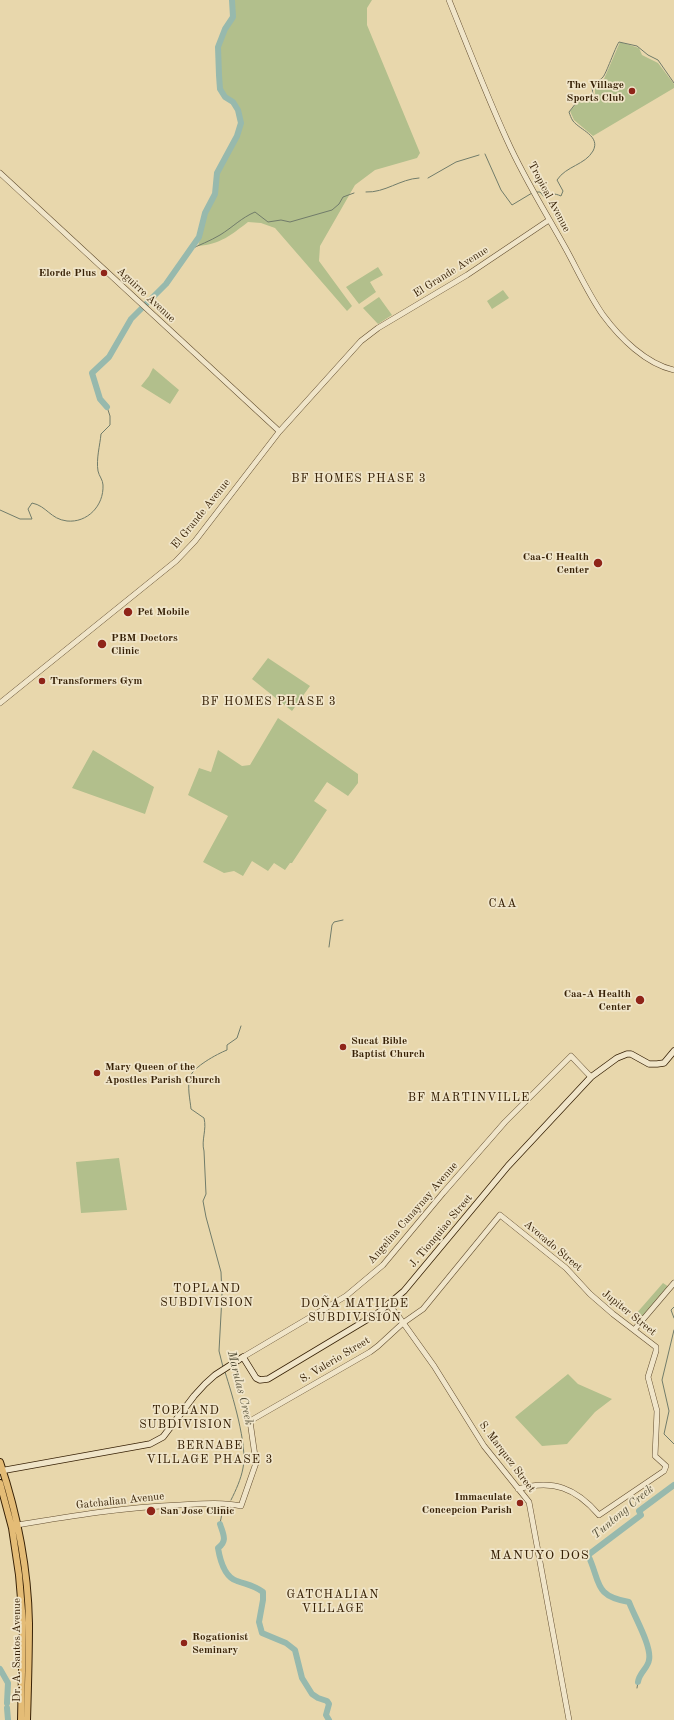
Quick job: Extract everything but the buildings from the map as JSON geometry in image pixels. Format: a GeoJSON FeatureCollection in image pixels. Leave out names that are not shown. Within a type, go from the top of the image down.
{"type":"FeatureCollection","features":[{"type":"Feature","properties":{"kind":"main road","name":"J. Tionquiao Street"},"geometry":{"type":"LineString","coordinates":[[243,1357],[256,1378],[260,1380],[268,1379],[347,1333],[388,1305],[404,1291],[511,1162],[591,1077],[622,1056],[630,1054],[649,1064],[662,1063],[674,1051]]}},
{"type":"Feature","properties":{"kind":"main road","name":"Angelina Canaynay Avenue"},"geometry":{"type":"LineString","coordinates":[[1,1471],[156,1442],[166,1434],[194,1396],[215,1375],[222,1369],[243,1357]]}},
{"type":"Feature","properties":{"kind":"main road","name":"Dr. A. Santos Avenue"},"geometry":{"type":"LineString","coordinates":[[0,1462],[1,1471],[17,1525],[27,1588],[21,1720]]}},
{"type":"Feature","properties":{"kind":"main road","name":"Dr. A. Santos Avenue"},"geometry":{"type":"LineString","coordinates":[[0,1483],[12,1528],[25,1614],[27,1720]]}},
{"type":"Feature","properties":{"kind":"street","name":"Tropical Avenue"},"geometry":{"type":"LineString","coordinates":[[449,0],[508,141],[549,220],[604,316],[619,334],[636,349],[662,366],[674,370]]}},
{"type":"Feature","properties":{"kind":"street","name":"Aguirre Avenue"},"geometry":{"type":"LineString","coordinates":[[0,173],[280,432]]}},
{"type":"Feature","properties":{"kind":"street","name":"El Grande Avenue"},"geometry":{"type":"LineString","coordinates":[[0,703],[176,561],[195,541],[280,432],[358,345],[378,328],[467,275],[549,220]]}},
{"type":"Feature","properties":{"kind":"street","name":"Angelina Canaynay Avenue"},"geometry":{"type":"LineString","coordinates":[[243,1357],[341,1299],[384,1266],[443,1193],[505,1122],[571,1056],[591,1077]]}},
{"type":"Feature","properties":{"kind":"street","name":"Avocado Street"},"geometry":{"type":"LineString","coordinates":[[500,1215],[566,1268],[590,1294]]}},
{"type":"Feature","properties":{"kind":"street","name":"S. Valerio Street"},"geometry":{"type":"LineString","coordinates":[[241,1506],[256,1463],[250,1421],[370,1352],[378,1346],[401,1320],[423,1309],[500,1215]]}},
{"type":"Feature","properties":{"kind":"street"},"geometry":{"type":"LineString","coordinates":[[634,1330],[674,1283]]}},
{"type":"Feature","properties":{"kind":"street","name":"Jupiter Street"},"geometry":{"type":"LineString","coordinates":[[518,1489],[540,1485],[555,1485],[581,1497],[600,1515],[664,1471],[666,1466],[656,1456],[657,1411],[656,1402],[648,1377],[656,1347],[590,1294]]}},
{"type":"Feature","properties":{"kind":"street","name":"S. Marquez Street"},"geometry":{"type":"LineString","coordinates":[[388,1305],[401,1320],[434,1366],[484,1446],[530,1506],[569,1720]]}},
{"type":"Feature","properties":{"kind":"street","name":"Gatchalian Avenue"},"geometry":{"type":"LineString","coordinates":[[17,1525],[111,1510],[211,1504],[241,1506]]}},
{"type":"Feature","properties":{"kind":"green space"},"geometry":{"type":"Polygon","coordinates":[[[232,0],[372,0],[367,8],[367,25],[420,153],[417,158],[375,170],[355,185],[320,246],[319,261],[352,306],[347,311],[275,228],[261,223],[248,222],[231,235],[219,241],[198,246],[207,213],[217,195],[217,173],[237,136],[241,123],[238,110],[233,102],[225,97],[220,89],[218,47],[225,29],[233,17],[232,0]]]}},
{"type":"Feature","properties":{"kind":"green space","name":"The Village Sports Club"},"geometry":{"type":"Polygon","coordinates":[[[620,42],[639,48],[642,55],[658,63],[674,84],[674,88],[593,136],[574,120],[570,111],[580,100],[595,94],[595,83],[604,79],[620,42]]]}},
{"type":"Feature","properties":{"kind":"green space"},"geometry":{"type":"Polygon","coordinates":[[[378,267],[383,275],[370,282],[376,292],[359,304],[346,287],[378,267]]]}},
{"type":"Feature","properties":{"kind":"green space"},"geometry":{"type":"Polygon","coordinates":[[[503,290],[509,298],[492,309],[487,301],[503,290]]]}},
{"type":"Feature","properties":{"kind":"green space"},"geometry":{"type":"Polygon","coordinates":[[[379,297],[392,315],[378,324],[363,308],[379,297]]]}},
{"type":"Feature","properties":{"kind":"green space"},"geometry":{"type":"Polygon","coordinates":[[[153,368],[179,390],[170,404],[141,386],[153,368]]]}},
{"type":"Feature","properties":{"kind":"green space"},"geometry":{"type":"Polygon","coordinates":[[[268,658],[310,686],[292,711],[252,679],[268,658]]]}},
{"type":"Feature","properties":{"kind":"green space"},"geometry":{"type":"Polygon","coordinates":[[[278,718],[358,774],[358,783],[348,796],[327,782],[314,801],[327,810],[292,863],[290,863],[285,870],[274,863],[268,871],[252,861],[243,876],[234,871],[224,873],[203,862],[228,816],[188,795],[199,768],[211,772],[218,750],[242,766],[250,765],[278,718]]]}},
{"type":"Feature","properties":{"kind":"green space"},"geometry":{"type":"Polygon","coordinates":[[[93,750],[154,787],[145,814],[72,788],[93,750]]]}},
{"type":"Feature","properties":{"kind":"green space"},"geometry":{"type":"Polygon","coordinates":[[[119,1158],[127,1210],[81,1213],[76,1162],[119,1158]]]}},
{"type":"Feature","properties":{"kind":"green space"},"geometry":{"type":"Polygon","coordinates":[[[663,1283],[669,1287],[641,1320],[635,1315],[663,1283]]]}},
{"type":"Feature","properties":{"kind":"green space"},"geometry":{"type":"Polygon","coordinates":[[[568,1374],[578,1384],[612,1399],[595,1412],[567,1444],[542,1446],[515,1417],[568,1374]]]}},
{"type":"Feature","properties":{"kind":"waterway"},"geometry":{"type":"LineString","coordinates":[[107,407],[100,399],[92,373],[109,357],[131,319],[166,284],[199,237],[205,213],[215,194],[217,173],[237,136],[241,123],[238,110],[233,102],[225,97],[220,89],[218,47],[225,29],[233,17],[232,0]]}},
{"type":"Feature","properties":{"kind":"waterway"},"geometry":{"type":"LineString","coordinates":[[537,192],[540,192],[545,198],[552,194],[561,196],[563,191],[557,180],[565,172],[590,156],[593,151],[595,146],[592,137],[573,121],[569,112],[580,98],[593,94],[592,86],[603,77],[619,42],[637,46],[648,55],[658,60],[674,83]]}},
{"type":"Feature","properties":{"kind":"waterway"},"geometry":{"type":"LineString","coordinates":[[485,154],[501,190],[512,205],[532,193]]}},
{"type":"Feature","properties":{"kind":"waterway"},"geometry":{"type":"LineString","coordinates":[[428,178],[456,162],[479,155]]}},
{"type":"Feature","properties":{"kind":"waterway"},"geometry":{"type":"LineString","coordinates":[[366,192],[373,192],[405,181],[419,178]]}},
{"type":"Feature","properties":{"kind":"waterway"},"geometry":{"type":"LineString","coordinates":[[189,250],[220,235],[245,217],[255,212],[268,222],[281,220],[290,222],[332,210],[339,204],[343,197],[354,193]]}},
{"type":"Feature","properties":{"kind":"waterway"},"geometry":{"type":"LineString","coordinates":[[0,510],[20,519],[32,519],[28,509],[32,503],[41,507],[56,518],[67,521],[81,519],[93,512],[101,500],[103,493],[103,483],[98,471],[97,462],[101,434],[110,425],[110,416],[107,407]]}},
{"type":"Feature","properties":{"kind":"waterway"},"geometry":{"type":"LineString","coordinates":[[329,947],[332,925],[334,922],[343,920]]}},
{"type":"Feature","properties":{"kind":"waterway","name":"Marulas Creek"},"geometry":{"type":"LineString","coordinates":[[223,1367],[219,1351],[222,1296],[221,1272],[203,1201],[206,1194],[203,1147],[205,1122],[204,1118],[191,1109],[189,1085],[192,1073],[200,1065],[227,1050],[227,1045],[237,1038],[241,1026]]}},
{"type":"Feature","properties":{"kind":"waterway","name":"Tuntong Creek"},"geometry":{"type":"LineString","coordinates":[[674,1307],[671,1310],[674,1318]]}},
{"type":"Feature","properties":{"kind":"waterway","name":"Tuntong Creek"},"geometry":{"type":"LineString","coordinates":[[674,1330],[662,1380],[669,1411],[664,1434],[674,1444]]}},
{"type":"Feature","properties":{"kind":"waterway","name":"Marulas Creek"},"geometry":{"type":"LineString","coordinates":[[225,1372],[238,1420],[244,1458],[241,1476],[231,1500]]}},
{"type":"Feature","properties":{"kind":"waterway","name":"Tuntong Creek"},"geometry":{"type":"LineString","coordinates":[[638,1682],[649,1660],[648,1647],[645,1639],[629,1602],[609,1596],[604,1592],[597,1580],[588,1555],[641,1515],[639,1511],[674,1485]]}},
{"type":"Feature","properties":{"kind":"waterway","name":"Marulas Creek"},"geometry":{"type":"LineString","coordinates":[[220,1524],[222,1513]]}},
{"type":"Feature","properties":{"kind":"waterway","name":"Marulas Creek"},"geometry":{"type":"LineString","coordinates":[[220,1524],[224,1540],[218,1548],[223,1568],[233,1579],[253,1586],[263,1592],[259,1622],[262,1633],[286,1643],[295,1650],[302,1678],[312,1694],[327,1701],[329,1704],[326,1715],[329,1720]]}},
{"type":"Feature","properties":{"kind":"waterway"},"geometry":{"type":"LineString","coordinates":[[0,1669],[8,1683],[7,1703]]}},
{"type":"Feature","properties":{"kind":"waterway","name":"Tuntong Creek"},"geometry":{"type":"LineString","coordinates":[[637,1688],[638,1682]]}},
{"type":"Feature","properties":{"kind":"waterway"},"geometry":{"type":"LineString","coordinates":[[7,1708],[8,1720]]}},
{"type":"Feature","properties":{"kind":"place","name":"The Village Sports Club"},"geometry":{"type":"Point","coordinates":[632,91]}},
{"type":"Feature","properties":{"kind":"place","name":"Elorde Plus"},"geometry":{"type":"Point","coordinates":[104,273]}},
{"type":"Feature","properties":{"kind":"place","name":"Caa-C Health Center"},"geometry":{"type":"Point","coordinates":[598,563]}},
{"type":"Feature","properties":{"kind":"place","name":"Pet Mobile"},"geometry":{"type":"Point","coordinates":[128,612]}},
{"type":"Feature","properties":{"kind":"place","name":"PBM Doctors Clinic"},"geometry":{"type":"Point","coordinates":[102,644]}},
{"type":"Feature","properties":{"kind":"place","name":"Transformers Gym"},"geometry":{"type":"Point","coordinates":[42,681]}},
{"type":"Feature","properties":{"kind":"place","name":"Caa-A Health Center"},"geometry":{"type":"Point","coordinates":[640,1000]}},
{"type":"Feature","properties":{"kind":"place","name":"Sucat Bible Baptist Church"},"geometry":{"type":"Point","coordinates":[343,1047]}},
{"type":"Feature","properties":{"kind":"place","name":"Mary Queen of the Apostles Parish Church"},"geometry":{"type":"Point","coordinates":[97,1073]}},
{"type":"Feature","properties":{"kind":"place","name":"Immaculate Concepcion Parish"},"geometry":{"type":"Point","coordinates":[520,1503]}},
{"type":"Feature","properties":{"kind":"place","name":"San Jose Clinic"},"geometry":{"type":"Point","coordinates":[151,1511]}},
{"type":"Feature","properties":{"kind":"place","name":"Rogationist Seminary"},"geometry":{"type":"Point","coordinates":[184,1643]}},
{"type":"Feature","properties":{"kind":"district","name":"BF HOMES PHASE 3"},"geometry":{"type":"Point","coordinates":[359,479]}},
{"type":"Feature","properties":{"kind":"district","name":"BF HOMES PHASE 3"},"geometry":{"type":"Point","coordinates":[269,702]}},
{"type":"Feature","properties":{"kind":"district","name":"CAA"},"geometry":{"type":"Point","coordinates":[503,904]}},
{"type":"Feature","properties":{"kind":"district","name":"BF MARTINVILLE"},"geometry":{"type":"Point","coordinates":[469,1098]}},
{"type":"Feature","properties":{"kind":"district","name":"TOPLAND SUBDIVISION"},"geometry":{"type":"Point","coordinates":[207,1296]}},
{"type":"Feature","properties":{"kind":"district","name":"DOÑA MATILDE SUBDIVISION"},"geometry":{"type":"Point","coordinates":[355,1311]}},
{"type":"Feature","properties":{"kind":"district","name":"TOPLAND SUBDIVISION"},"geometry":{"type":"Point","coordinates":[186,1418]}},
{"type":"Feature","properties":{"kind":"district","name":"BERNABE VILLAGE PHASE 3"},"geometry":{"type":"Point","coordinates":[210,1453]}},
{"type":"Feature","properties":{"kind":"district","name":"MANUYO DOS"},"geometry":{"type":"Point","coordinates":[540,1556]}},
{"type":"Feature","properties":{"kind":"district","name":"GATCHALIAN VILLAGE"},"geometry":{"type":"Point","coordinates":[333,1602]}}]}
